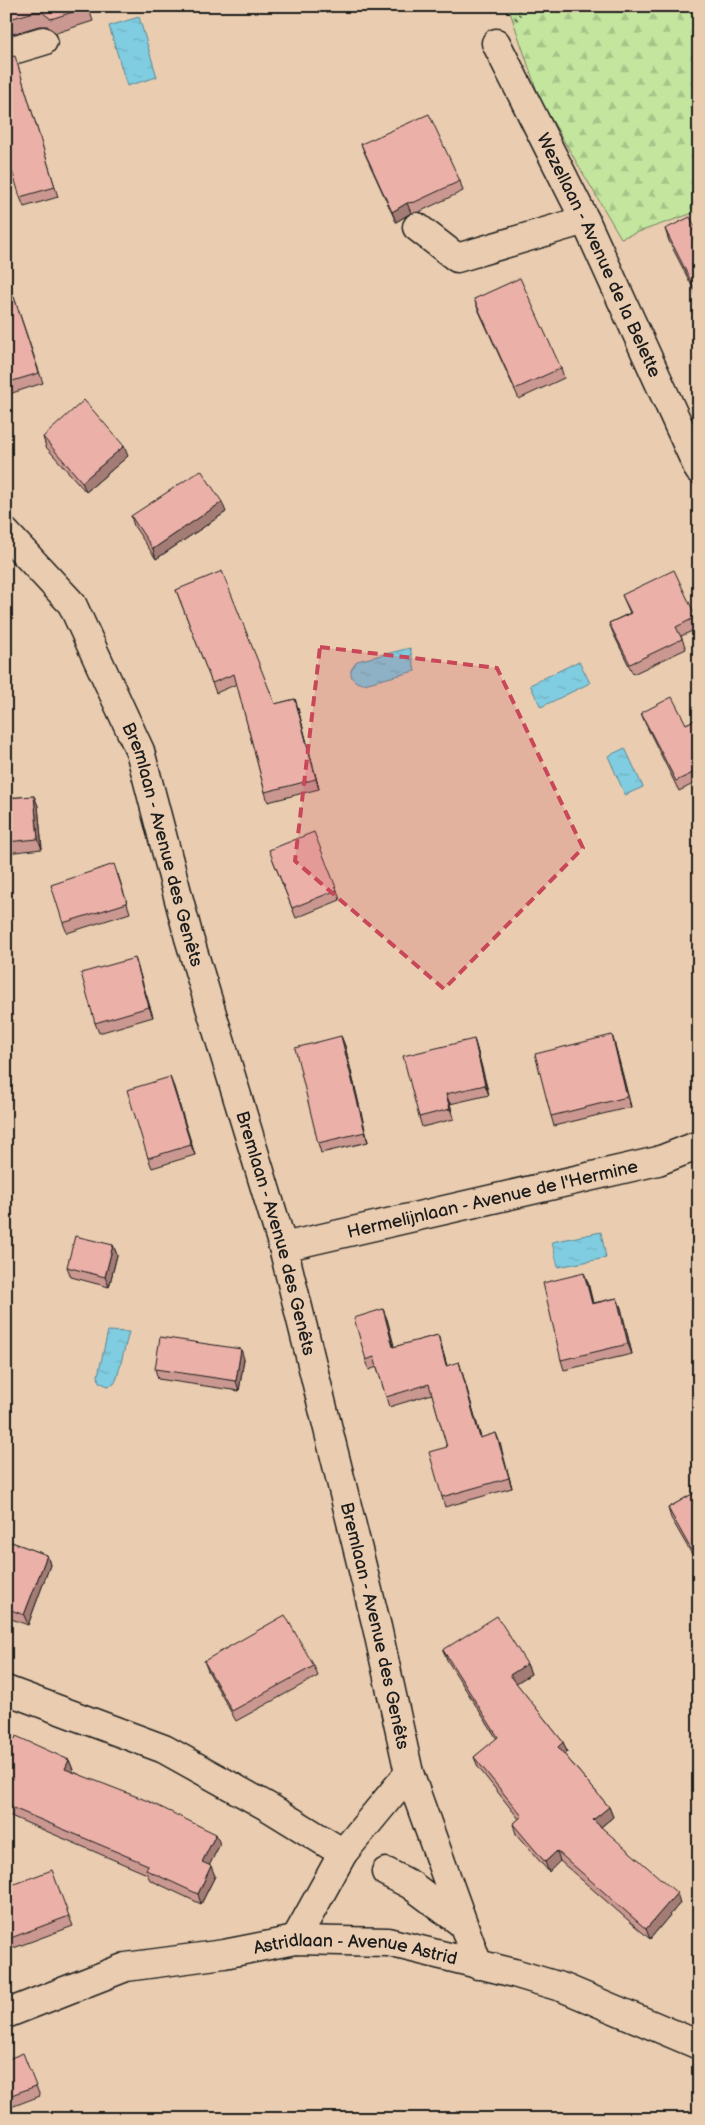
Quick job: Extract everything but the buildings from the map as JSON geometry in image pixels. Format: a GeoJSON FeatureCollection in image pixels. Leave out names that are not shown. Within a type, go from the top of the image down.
{"type":"FeatureCollection","features":[{"type":"Feature","properties":{"kind":"street"},"geometry":{"type":"LineString","coordinates":[[6,52],[43,41]]}},
{"type":"Feature","properties":{"kind":"street","name":"Wezellaan - Avenue de la Belette"},"geometry":{"type":"LineString","coordinates":[[496,43],[585,220],[699,470]]}},
{"type":"Feature","properties":{"kind":"street"},"geometry":{"type":"LineString","coordinates":[[417,226],[457,258],[585,220]]}},
{"type":"Feature","properties":{"kind":"street","name":"Bremlaan - Avenue des Genêts"},"geometry":{"type":"LineString","coordinates":[[6,533],[72,604],[140,751],[189,938],[283,1247],[377,1627],[409,1773],[478,1965]]}},
{"type":"Feature","properties":{"kind":"street","name":"Hermelijnlaan - Avenue de l'Hermine"},"geometry":{"type":"LineString","coordinates":[[283,1247],[658,1161],[699,1145]]}},
{"type":"Feature","properties":{"kind":"street"},"geometry":{"type":"LineString","coordinates":[[6,1690],[164,1749],[270,1808],[343,1853]]}},
{"type":"Feature","properties":{"kind":"street"},"geometry":{"type":"LineString","coordinates":[[295,1940],[343,1853],[409,1773]]}},
{"type":"Feature","properties":{"kind":"street"},"geometry":{"type":"LineString","coordinates":[[386,1872],[412,1885],[463,1924]]}},
{"type":"Feature","properties":{"kind":"street","name":"Astridlaan - Avenue Astrid"},"geometry":{"type":"LineString","coordinates":[[6,2014],[126,1966],[224,1954],[295,1940],[388,1942],[564,1988],[699,2045]]}},
{"type":"Feature","properties":{"kind":"highlighted area"},"geometry":{"type":"Polygon","coordinates":[[[320,647],[497,668],[583,848],[444,989],[295,861],[320,647]]]}},
{"type":"Feature","properties":{"kind":"green space"},"geometry":{"type":"Polygon","coordinates":[[[508,6],[699,6],[699,211],[621,238],[540,100],[508,6]]]}},
{"type":"Feature","properties":{"kind":"water"},"geometry":{"type":"Polygon","coordinates":[[[139,17],[157,77],[127,86],[109,26],[139,17]]]}},
{"type":"Feature","properties":{"kind":"water"},"geometry":{"type":"Polygon","coordinates":[[[410,648],[415,671],[364,684],[356,682],[352,678],[351,670],[357,661],[410,648]]]}},
{"type":"Feature","properties":{"kind":"water"},"geometry":{"type":"Polygon","coordinates":[[[579,661],[590,683],[541,707],[530,685],[579,661]]]}},
{"type":"Feature","properties":{"kind":"water"},"geometry":{"type":"Polygon","coordinates":[[[625,748],[643,787],[625,795],[608,756],[625,748]]]}},
{"type":"Feature","properties":{"kind":"water"},"geometry":{"type":"Polygon","coordinates":[[[601,1232],[606,1258],[558,1267],[552,1242],[601,1232]]]}},
{"type":"Feature","properties":{"kind":"water"},"geometry":{"type":"Polygon","coordinates":[[[108,1331],[129,1332],[117,1378],[114,1384],[108,1386],[99,1382],[98,1375],[108,1331]]]}}]}
